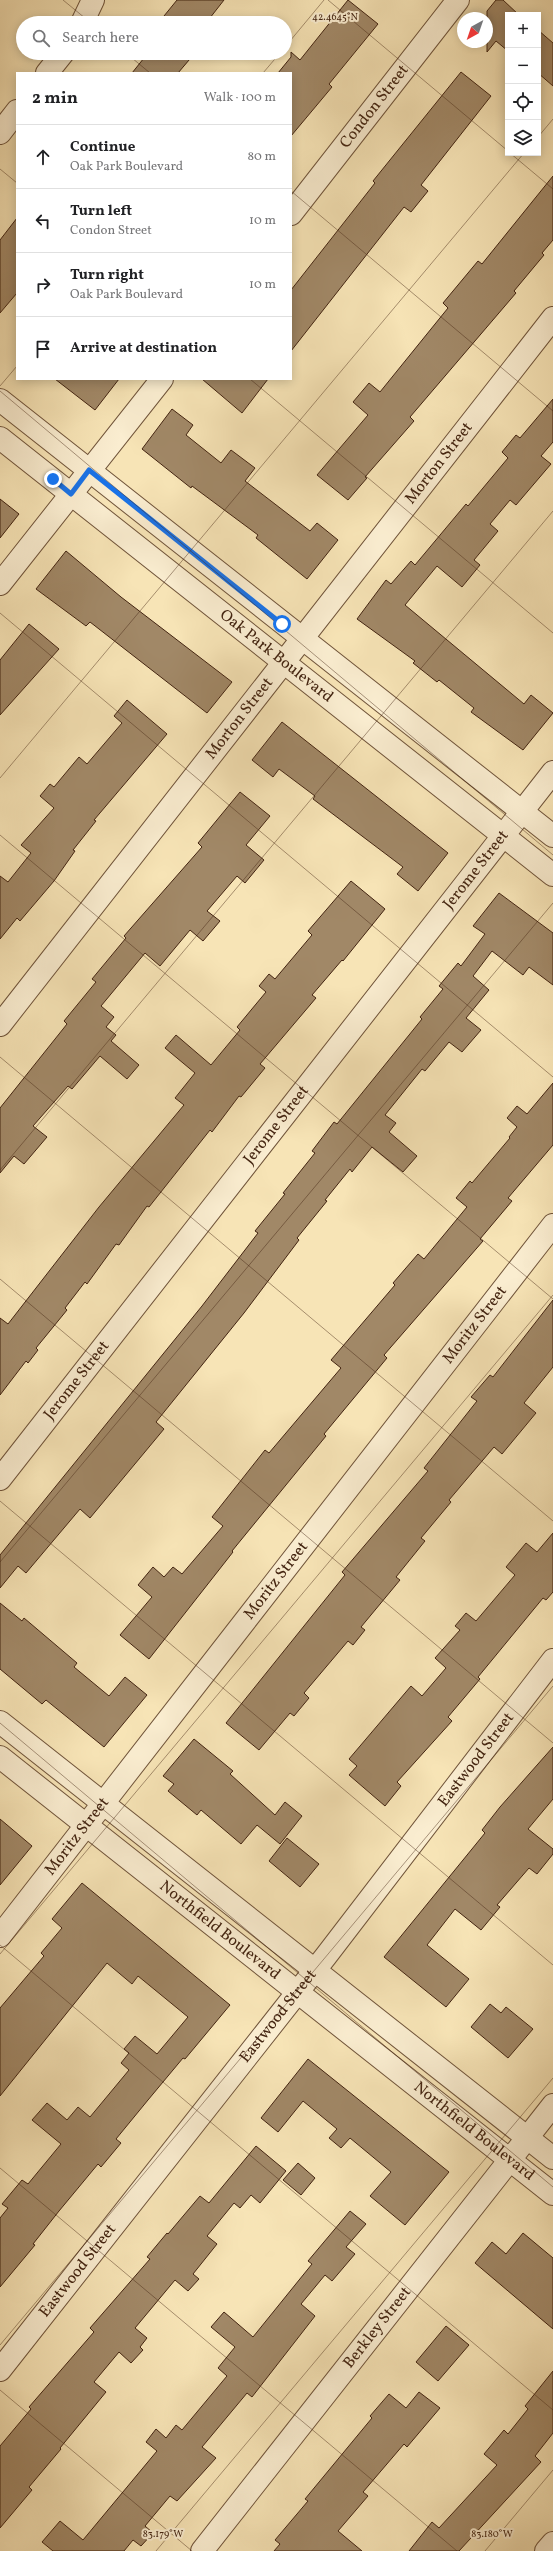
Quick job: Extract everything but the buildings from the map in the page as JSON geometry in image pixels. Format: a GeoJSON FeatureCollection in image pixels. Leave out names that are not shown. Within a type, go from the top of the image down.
{"type":"FeatureCollection","features":[{"type":"Feature","properties":{"kind":"street"},"geometry":{"type":"LineString","coordinates":[[85,16],[93,0]]}},
{"type":"Feature","properties":{"kind":"street","name":"Condon Street"},"geometry":{"type":"LineString","coordinates":[[292,213],[458,0]]}},
{"type":"Feature","properties":{"kind":"street"},"geometry":{"type":"LineString","coordinates":[[48,72],[57,60]]}},
{"type":"Feature","properties":{"kind":"street"},"geometry":{"type":"LineString","coordinates":[[0,133],[16,112]]}},
{"type":"Feature","properties":{"kind":"street","name":"Morton Street"},"geometry":{"type":"LineString","coordinates":[[0,1025],[553,318]]}},
{"type":"Feature","properties":{"kind":"street"},"geometry":{"type":"LineString","coordinates":[[0,584],[161,380]]}},
{"type":"Feature","properties":{"kind":"street","name":"Oak Park Boulevard"},"geometry":{"type":"LineString","coordinates":[[0,400],[553,836]]}},
{"type":"Feature","properties":{"kind":"street","name":"Oak Park Boulevard"},"geometry":{"type":"LineString","coordinates":[[0,438],[553,875]]}},
{"type":"Feature","properties":{"kind":"street","name":"Jerome Street"},"geometry":{"type":"LineString","coordinates":[[0,1479],[553,772]]}},
{"type":"Feature","properties":{"kind":"street","name":"Moritz Street"},"geometry":{"type":"LineString","coordinates":[[0,1936],[553,1225]]}},
{"type":"Feature","properties":{"kind":"street","name":"Eastwood Street"},"geometry":{"type":"LineString","coordinates":[[0,2370],[315,1970],[553,1660]]}},
{"type":"Feature","properties":{"kind":"street","name":"Northfield Boulevard"},"geometry":{"type":"LineString","coordinates":[[0,1722],[553,2158]]}},
{"type":"Feature","properties":{"kind":"street","name":"Northfield Boulevard"},"geometry":{"type":"LineString","coordinates":[[0,1757],[553,2194]]}},
{"type":"Feature","properties":{"kind":"street","name":"Berkley Street"},"geometry":{"type":"LineString","coordinates":[[202,2551],[553,2105]]}},
{"type":"Feature","properties":{"kind":"street"},"geometry":{"type":"LineString","coordinates":[[546,2551],[553,2543]]}},
{"type":"Feature","properties":{"kind":"route"},"geometry":{"type":"LineString","coordinates":[[53,479],[71,494],[89,470],[282,624]]}}]}
